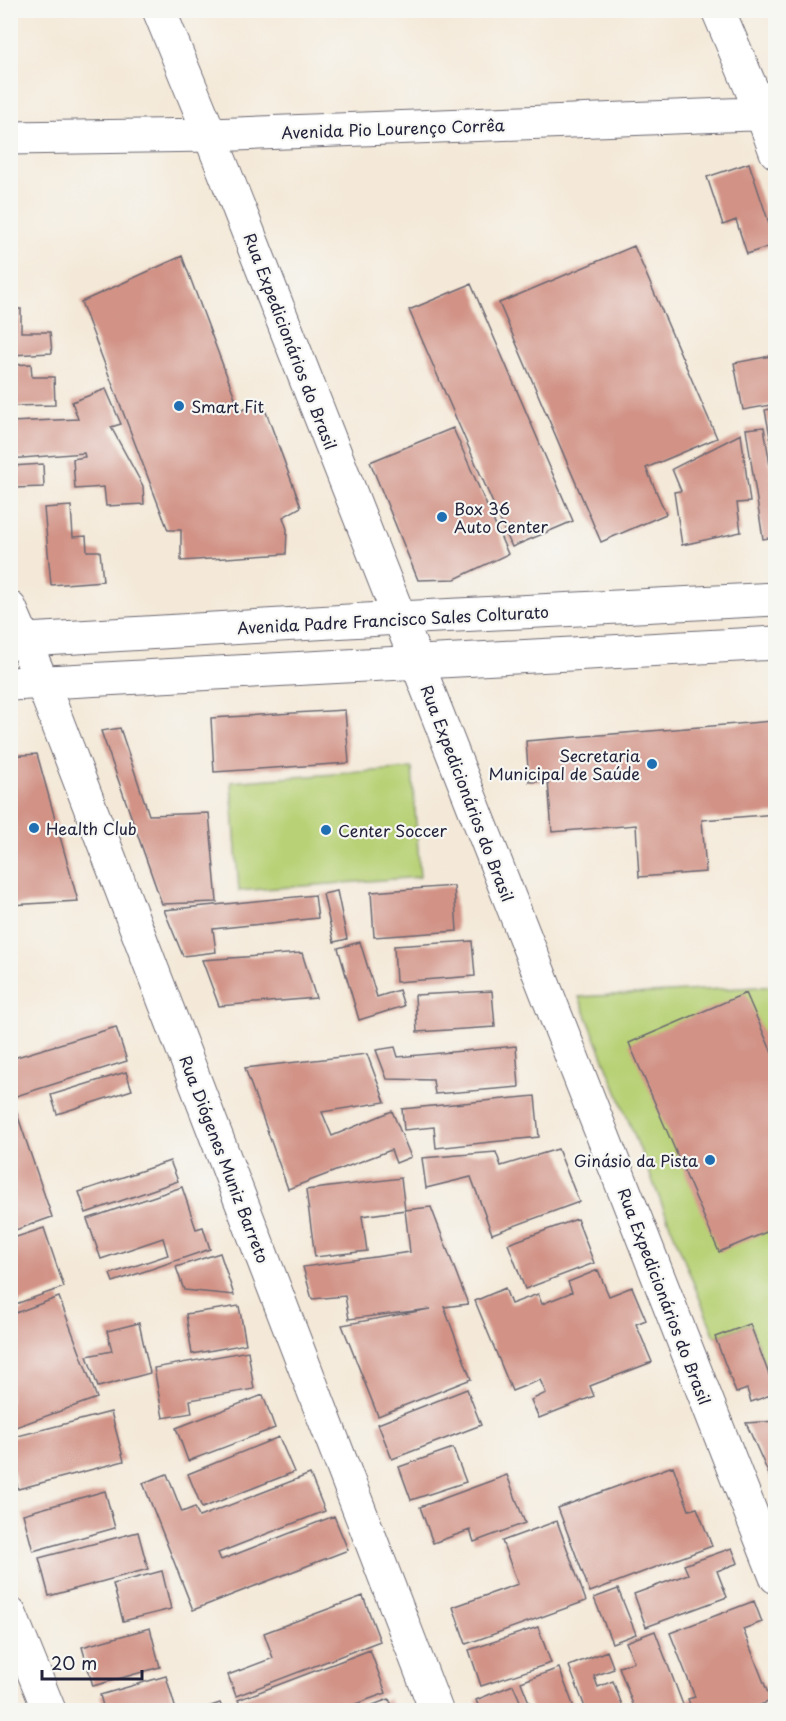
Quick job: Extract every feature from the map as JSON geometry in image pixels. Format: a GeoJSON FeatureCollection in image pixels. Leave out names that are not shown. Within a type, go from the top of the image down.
{"type":"FeatureCollection","features":[{"type":"Feature","properties":{"kind":"street","name":"Rua Expedicionários do Brasil"},"geometry":{"type":"LineString","coordinates":[[159,10],[776,1577]]}},
{"type":"Feature","properties":{"kind":"street"},"geometry":{"type":"LineString","coordinates":[[718,10],[769,113],[776,152]]}},
{"type":"Feature","properties":{"kind":"street","name":"Avenida Pio Lourenço Corrêa"},"geometry":{"type":"LineString","coordinates":[[10,138],[210,135],[769,113]]}},
{"type":"Feature","properties":{"kind":"street","name":"Avenida Padre Francisco Sales Colturato"},"geometry":{"type":"LineString","coordinates":[[17,641],[399,618],[776,599]]}},
{"type":"Feature","properties":{"kind":"street","name":"Rua Diógenes Muniz Barreto"},"geometry":{"type":"LineString","coordinates":[[10,608],[17,641],[42,682],[436,1710]]}},
{"type":"Feature","properties":{"kind":"street"},"geometry":{"type":"LineString","coordinates":[[10,684],[776,643]]}},
{"type":"Feature","properties":{"kind":"street"},"geometry":{"type":"LineString","coordinates":[[10,1614],[49,1710]]}},
{"type":"Feature","properties":{"kind":"green space","name":"Center Soccer"},"geometry":{"type":"Polygon","coordinates":[[[412,768],[420,877],[239,891],[231,782],[412,768]]]}},
{"type":"Feature","properties":{"kind":"green space","name":"Ginásio da Pista"},"geometry":{"type":"Polygon","coordinates":[[[775,986],[775,1393],[750,1324],[715,1337],[579,997],[775,986]]]}},
{"type":"Feature","properties":{"kind":"building"},"geometry":{"type":"Polygon","coordinates":[[[749,163],[776,244],[747,254],[736,220],[723,225],[707,177],[749,163]]]}},
{"type":"Feature","properties":{"kind":"building"},"geometry":{"type":"Polygon","coordinates":[[[634,246],[717,438],[646,468],[666,514],[601,542],[499,303],[634,246]]]}},
{"type":"Feature","properties":{"kind":"building","name":"Smart Fit"},"geometry":{"type":"Polygon","coordinates":[[[182,256],[240,411],[262,401],[301,507],[283,517],[287,529],[286,554],[181,561],[181,530],[168,530],[81,302],[182,256]]]}},
{"type":"Feature","properties":{"kind":"building"},"geometry":{"type":"Polygon","coordinates":[[[471,284],[573,521],[512,547],[409,310],[471,284]]]}},
{"type":"Feature","properties":{"kind":"building"},"geometry":{"type":"Polygon","coordinates":[[[10,309],[21,309],[21,332],[50,332],[52,353],[10,355],[10,309]]]}},
{"type":"Feature","properties":{"kind":"building"},"geometry":{"type":"Polygon","coordinates":[[[776,355],[776,404],[743,410],[734,363],[776,355]]]}},
{"type":"Feature","properties":{"kind":"building"},"geometry":{"type":"Polygon","coordinates":[[[31,364],[32,377],[54,377],[55,405],[10,406],[10,365],[31,364]]]}},
{"type":"Feature","properties":{"kind":"building"},"geometry":{"type":"Polygon","coordinates":[[[106,389],[121,424],[111,427],[143,486],[144,504],[106,506],[104,487],[75,489],[73,459],[85,457],[84,453],[10,459],[10,422],[78,419],[72,402],[106,389]]]}},
{"type":"Feature","properties":{"kind":"building"},"geometry":{"type":"Polygon","coordinates":[[[776,408],[776,458],[774,458],[765,410],[776,408]]]}},
{"type":"Feature","properties":{"kind":"building"},"geometry":{"type":"Polygon","coordinates":[[[764,427],[776,504],[776,537],[763,539],[746,429],[764,427]]]}},
{"type":"Feature","properties":{"kind":"building"},"geometry":{"type":"Polygon","coordinates":[[[453,428],[508,554],[455,579],[418,580],[370,462],[453,428]]]}},
{"type":"Feature","properties":{"kind":"building"},"geometry":{"type":"Polygon","coordinates":[[[741,434],[750,502],[737,503],[741,532],[682,545],[674,492],[681,491],[672,469],[741,434]]]}},
{"type":"Feature","properties":{"kind":"building"},"geometry":{"type":"Polygon","coordinates":[[[43,464],[44,487],[13,488],[12,466],[43,464]]]}},
{"type":"Feature","properties":{"kind":"building"},"geometry":{"type":"Polygon","coordinates":[[[71,506],[73,537],[86,536],[87,551],[100,551],[103,581],[51,585],[44,508],[71,506]]]}},
{"type":"Feature","properties":{"kind":"building"},"geometry":{"type":"Polygon","coordinates":[[[345,710],[349,763],[214,772],[211,718],[345,710]]]}},
{"type":"Feature","properties":{"kind":"building","name":"Secretaria Municipal de Saúde"},"geometry":{"type":"Polygon","coordinates":[[[773,721],[776,748],[776,814],[702,820],[706,872],[639,877],[636,825],[552,832],[548,781],[529,782],[526,741],[773,721]]]}},
{"type":"Feature","properties":{"kind":"building"},"geometry":{"type":"Polygon","coordinates":[[[120,728],[149,815],[209,813],[217,902],[162,904],[101,731],[120,728]]]}},
{"type":"Feature","properties":{"kind":"building","name":"Health Club"},"geometry":{"type":"Polygon","coordinates":[[[37,754],[78,901],[10,905],[10,756],[37,754]]]}},
{"type":"Feature","properties":{"kind":"building"},"geometry":{"type":"Polygon","coordinates":[[[454,886],[457,931],[374,937],[371,892],[454,886]]]}},
{"type":"Feature","properties":{"kind":"building"},"geometry":{"type":"Polygon","coordinates":[[[337,891],[347,939],[334,942],[323,894],[337,891]]]}},
{"type":"Feature","properties":{"kind":"building"},"geometry":{"type":"Polygon","coordinates":[[[315,895],[318,918],[213,929],[216,952],[183,956],[164,910],[315,895]]]}},
{"type":"Feature","properties":{"kind":"building"},"geometry":{"type":"Polygon","coordinates":[[[472,941],[475,976],[396,982],[394,946],[472,941]]]}},
{"type":"Feature","properties":{"kind":"building"},"geometry":{"type":"Polygon","coordinates":[[[360,942],[377,997],[399,990],[404,1006],[359,1020],[338,948],[360,942]]]}},
{"type":"Feature","properties":{"kind":"building"},"geometry":{"type":"Polygon","coordinates":[[[302,953],[316,998],[219,1006],[202,960],[302,953]]]}},
{"type":"Feature","properties":{"kind":"building"},"geometry":{"type":"Polygon","coordinates":[[[492,991],[495,1027],[417,1032],[415,995],[492,991]]]}},
{"type":"Feature","properties":{"kind":"building"},"geometry":{"type":"Polygon","coordinates":[[[746,993],[776,1062],[776,1228],[719,1252],[629,1043],[746,993]]]}},
{"type":"Feature","properties":{"kind":"building"},"geometry":{"type":"Polygon","coordinates":[[[116,1027],[127,1061],[10,1098],[10,1059],[116,1027]]]}},
{"type":"Feature","properties":{"kind":"building"},"geometry":{"type":"Polygon","coordinates":[[[516,1046],[519,1087],[435,1094],[433,1080],[387,1079],[376,1050],[395,1047],[398,1057],[516,1046]]]}},
{"type":"Feature","properties":{"kind":"building"},"geometry":{"type":"Polygon","coordinates":[[[367,1054],[385,1102],[322,1112],[332,1136],[392,1111],[411,1157],[396,1163],[391,1150],[288,1189],[245,1068],[367,1054]]]}},
{"type":"Feature","properties":{"kind":"building"},"geometry":{"type":"Polygon","coordinates":[[[126,1072],[132,1090],[57,1114],[51,1095],[126,1072]]]}},
{"type":"Feature","properties":{"kind":"building"},"geometry":{"type":"Polygon","coordinates":[[[535,1096],[539,1137],[436,1148],[434,1127],[404,1130],[402,1109],[535,1096]]]}},
{"type":"Feature","properties":{"kind":"building"},"geometry":{"type":"Polygon","coordinates":[[[15,1108],[52,1217],[10,1232],[10,1110],[15,1108]]]}},
{"type":"Feature","properties":{"kind":"building"},"geometry":{"type":"Polygon","coordinates":[[[558,1149],[579,1202],[492,1234],[471,1177],[426,1188],[422,1158],[496,1152],[501,1166],[558,1149]]]}},
{"type":"Feature","properties":{"kind":"building"},"geometry":{"type":"Polygon","coordinates":[[[170,1161],[178,1181],[86,1213],[79,1192],[170,1161]]]}},
{"type":"Feature","properties":{"kind":"building"},"geometry":{"type":"Polygon","coordinates":[[[401,1178],[405,1210],[362,1216],[367,1251],[315,1257],[306,1190],[401,1178]]]}},
{"type":"Feature","properties":{"kind":"building"},"geometry":{"type":"Polygon","coordinates":[[[182,1187],[196,1229],[203,1227],[210,1249],[113,1282],[110,1274],[168,1255],[163,1238],[101,1259],[87,1219],[182,1187]]]}},
{"type":"Feature","properties":{"kind":"building"},"geometry":{"type":"Polygon","coordinates":[[[431,1207],[468,1304],[444,1307],[471,1379],[378,1416],[342,1325],[430,1309],[349,1319],[345,1296],[312,1299],[303,1267],[410,1252],[405,1210],[431,1207]]]}},
{"type":"Feature","properties":{"kind":"building"},"geometry":{"type":"Polygon","coordinates":[[[577,1219],[594,1263],[525,1289],[508,1244],[577,1219]]]}},
{"type":"Feature","properties":{"kind":"building"},"geometry":{"type":"Polygon","coordinates":[[[44,1228],[64,1287],[10,1306],[10,1239],[44,1228]]]}},
{"type":"Feature","properties":{"kind":"building"},"geometry":{"type":"Polygon","coordinates":[[[220,1253],[234,1295],[184,1290],[176,1267],[220,1253]]]}},
{"type":"Feature","properties":{"kind":"building"},"geometry":{"type":"Polygon","coordinates":[[[598,1270],[609,1296],[632,1287],[646,1320],[636,1324],[652,1362],[590,1386],[594,1396],[539,1418],[531,1400],[546,1393],[540,1380],[512,1391],[475,1301],[505,1288],[511,1304],[538,1294],[542,1304],[572,1292],[568,1282],[598,1270]]]}},
{"type":"Feature","properties":{"kind":"building"},"geometry":{"type":"Polygon","coordinates":[[[59,1297],[97,1398],[10,1429],[10,1315],[59,1297]]]}},
{"type":"Feature","properties":{"kind":"building"},"geometry":{"type":"Polygon","coordinates":[[[239,1306],[246,1344],[192,1354],[186,1314],[239,1306]]]}},
{"type":"Feature","properties":{"kind":"building"},"geometry":{"type":"Polygon","coordinates":[[[139,1323],[150,1373],[98,1387],[87,1356],[112,1351],[107,1331],[139,1323]]]}},
{"type":"Feature","properties":{"kind":"building"},"geometry":{"type":"Polygon","coordinates":[[[750,1324],[776,1393],[751,1402],[747,1389],[736,1393],[715,1337],[750,1324]]]}},
{"type":"Feature","properties":{"kind":"building"},"geometry":{"type":"Polygon","coordinates":[[[248,1351],[254,1389],[190,1400],[192,1413],[163,1418],[154,1368],[248,1351]]]}},
{"type":"Feature","properties":{"kind":"building"},"geometry":{"type":"Polygon","coordinates":[[[467,1389],[481,1425],[392,1459],[378,1424],[467,1389]]]}},
{"type":"Feature","properties":{"kind":"building"},"geometry":{"type":"Polygon","coordinates":[[[263,1395],[275,1428],[188,1461],[176,1428],[263,1395]]]}},
{"type":"Feature","properties":{"kind":"building"},"geometry":{"type":"Polygon","coordinates":[[[111,1412],[124,1461],[18,1489],[13,1470],[10,1471],[10,1438],[111,1412]]]}},
{"type":"Feature","properties":{"kind":"building"},"geometry":{"type":"Polygon","coordinates":[[[776,1421],[776,1485],[774,1486],[746,1423],[776,1421]]]}},
{"type":"Feature","properties":{"kind":"building"},"geometry":{"type":"Polygon","coordinates":[[[279,1437],[294,1472],[202,1508],[188,1474],[279,1437]]]}},
{"type":"Feature","properties":{"kind":"building"},"geometry":{"type":"Polygon","coordinates":[[[453,1448],[466,1482],[411,1500],[399,1467],[453,1448]]]}},
{"type":"Feature","properties":{"kind":"building"},"geometry":{"type":"Polygon","coordinates":[[[673,1466],[689,1510],[697,1508],[712,1546],[590,1592],[558,1508],[673,1466]]]}},
{"type":"Feature","properties":{"kind":"building"},"geometry":{"type":"Polygon","coordinates":[[[167,1474],[182,1512],[195,1507],[199,1517],[310,1474],[325,1511],[218,1553],[221,1560],[334,1516],[348,1550],[193,1610],[143,1483],[167,1474]]]}},
{"type":"Feature","properties":{"kind":"building"},"geometry":{"type":"Polygon","coordinates":[[[507,1475],[525,1523],[474,1542],[470,1530],[433,1543],[420,1507],[507,1475]]]}},
{"type":"Feature","properties":{"kind":"building"},"geometry":{"type":"Polygon","coordinates":[[[105,1491],[115,1528],[33,1551],[23,1514],[105,1491]]]}},
{"type":"Feature","properties":{"kind":"building"},"geometry":{"type":"Polygon","coordinates":[[[557,1521],[586,1601],[466,1644],[453,1607],[518,1584],[502,1541],[557,1521]]]}},
{"type":"Feature","properties":{"kind":"building"},"geometry":{"type":"Polygon","coordinates":[[[138,1532],[148,1569],[49,1596],[39,1558],[138,1532]]]}},
{"type":"Feature","properties":{"kind":"building"},"geometry":{"type":"Polygon","coordinates":[[[732,1548],[738,1563],[717,1571],[727,1597],[646,1627],[634,1594],[688,1574],[684,1565],[732,1548]]]}},
{"type":"Feature","properties":{"kind":"building"},"geometry":{"type":"Polygon","coordinates":[[[162,1571],[171,1609],[123,1621],[113,1584],[162,1571]]]}},
{"type":"Feature","properties":{"kind":"building"},"geometry":{"type":"Polygon","coordinates":[[[618,1589],[636,1634],[612,1643],[594,1598],[618,1589]]]}},
{"type":"Feature","properties":{"kind":"building"},"geometry":{"type":"Polygon","coordinates":[[[363,1596],[380,1641],[236,1696],[228,1675],[273,1658],[264,1633],[363,1596]]]}},
{"type":"Feature","properties":{"kind":"building"},"geometry":{"type":"Polygon","coordinates":[[[754,1601],[762,1622],[743,1629],[771,1701],[746,1710],[692,1710],[688,1699],[695,1697],[670,1633],[754,1601]]]}},
{"type":"Feature","properties":{"kind":"building"},"geometry":{"type":"Polygon","coordinates":[[[538,1627],[551,1663],[481,1686],[469,1650],[538,1627]]]}},
{"type":"Feature","properties":{"kind":"building"},"geometry":{"type":"Polygon","coordinates":[[[150,1628],[160,1667],[93,1686],[82,1647],[150,1628]]]}},
{"type":"Feature","properties":{"kind":"building"},"geometry":{"type":"Polygon","coordinates":[[[655,1631],[685,1710],[650,1710],[649,1708],[635,1710],[619,1667],[634,1662],[626,1642],[655,1631]]]}},
{"type":"Feature","properties":{"kind":"building"},"geometry":{"type":"Polygon","coordinates":[[[370,1650],[386,1693],[339,1710],[242,1710],[238,1700],[370,1650]]]}},
{"type":"Feature","properties":{"kind":"building"},"geometry":{"type":"Polygon","coordinates":[[[607,1651],[614,1669],[594,1676],[598,1687],[613,1681],[624,1710],[586,1710],[569,1666],[607,1651]]]}},
{"type":"Feature","properties":{"kind":"building"},"geometry":{"type":"Polygon","coordinates":[[[559,1668],[575,1710],[532,1710],[521,1682],[559,1668]]]}},
{"type":"Feature","properties":{"kind":"building"},"geometry":{"type":"Polygon","coordinates":[[[166,1676],[176,1710],[104,1710],[100,1695],[166,1676]]]}},
{"type":"Feature","properties":{"kind":"building"},"geometry":{"type":"Polygon","coordinates":[[[513,1685],[524,1710],[480,1710],[476,1700],[513,1685]]]}},
{"type":"Feature","properties":{"kind":"building"},"geometry":{"type":"Polygon","coordinates":[[[389,1699],[394,1710],[359,1710],[389,1699]]]}},
{"type":"Feature","properties":{"kind":"building"},"geometry":{"type":"Polygon","coordinates":[[[220,1703],[223,1710],[199,1710],[220,1703]]]}},
{"type":"Feature","properties":{"kind":"place","name":"Smart Fit"},"geometry":{"type":"Point","coordinates":[179,406]}},
{"type":"Feature","properties":{"kind":"place","name":"Box 36 Auto Center"},"geometry":{"type":"Point","coordinates":[442,517]}},
{"type":"Feature","properties":{"kind":"place","name":"Secretaria Municipal de Saúde"},"geometry":{"type":"Point","coordinates":[652,764]}},
{"type":"Feature","properties":{"kind":"place","name":"Health Club"},"geometry":{"type":"Point","coordinates":[34,828]}},
{"type":"Feature","properties":{"kind":"place","name":"Center Soccer"},"geometry":{"type":"Point","coordinates":[326,830]}},
{"type":"Feature","properties":{"kind":"place","name":"Ginásio da Pista"},"geometry":{"type":"Point","coordinates":[710,1160]}}]}
